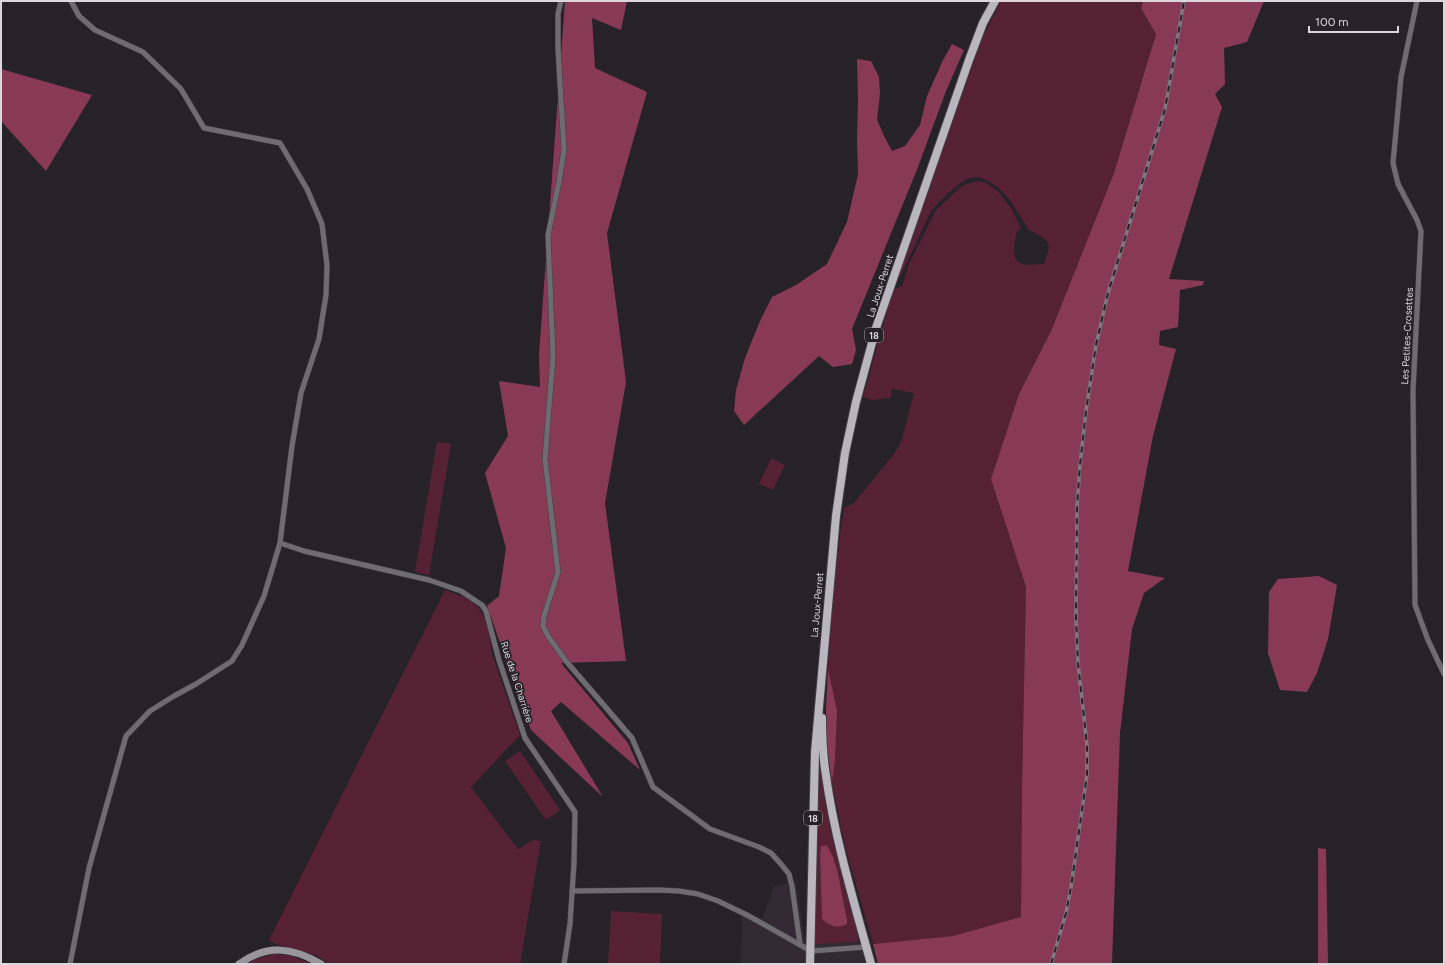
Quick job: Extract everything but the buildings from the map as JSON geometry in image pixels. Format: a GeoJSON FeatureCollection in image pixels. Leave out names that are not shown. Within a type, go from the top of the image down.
{"type":"FeatureCollection","features":[{"type":"Feature","properties":{"kind":"main road","name":"La Joux-Perret"},"geometry":{"type":"LineString","coordinates":[[811,951],[815,752],[836,516],[846,453],[858,395],[887,296],[977,38],[995,1]]}},
{"type":"Feature","properties":{"kind":"main road","name":"La Joux-Perret"},"geometry":{"type":"LineString","coordinates":[[821,685],[824,754],[830,803],[838,840],[867,948]]}},
{"type":"Feature","properties":{"kind":"main road","name":"18"},"geometry":{"type":"LineString","coordinates":[[867,948],[871,964]]}},
{"type":"Feature","properties":{"kind":"main road"},"geometry":{"type":"LineString","coordinates":[[239,964],[246,959],[264,951],[283,950],[302,954],[321,964]]}},
{"type":"Feature","properties":{"kind":"main road","name":"18"},"geometry":{"type":"LineString","coordinates":[[810,964],[811,951]]}},
{"type":"Feature","properties":{"kind":"street"},"geometry":{"type":"LineString","coordinates":[[70,964],[89,868],[126,736],[150,711],[232,661],[242,645],[264,596],[280,543],[292,446],[301,393],[319,338],[326,295],[327,265],[322,224],[307,189],[280,143],[204,128],[181,89],[143,52],[95,30],[79,16],[71,1]]}},
{"type":"Feature","properties":{"kind":"street"},"geometry":{"type":"LineString","coordinates":[[561,1],[558,14],[558,49],[564,150],[548,234],[553,356],[545,459],[558,572],[544,616],[543,626],[548,636],[566,661],[632,738],[654,787],[710,829],[759,847],[771,853],[782,864],[789,874],[792,886],[800,944]]}},
{"type":"Feature","properties":{"kind":"street","name":"Les Petites-Crosettes"},"geometry":{"type":"LineString","coordinates":[[1417,1],[1400,77],[1393,163],[1398,184],[1417,220],[1421,231],[1413,390],[1415,605],[1428,640],[1444,674]]}},
{"type":"Feature","properties":{"kind":"street","name":"Rue de la Charrière"},"geometry":{"type":"LineString","coordinates":[[280,543],[304,551],[429,580],[461,591],[482,605],[486,612],[499,660],[525,738],[575,812],[570,924],[564,964]]}},
{"type":"Feature","properties":{"kind":"street"},"geometry":{"type":"LineString","coordinates":[[572,891],[658,890],[698,894],[734,908],[811,951],[867,948]]}},
{"type":"Feature","properties":{"kind":"shaded area"},"geometry":{"type":"Polygon","coordinates":[[[565,1],[627,1],[621,30],[592,18],[595,68],[647,92],[607,233],[626,382],[605,503],[626,661],[561,663],[628,743],[640,770],[561,702],[551,711],[603,797],[531,730],[487,606],[499,596],[506,548],[485,473],[508,436],[499,381],[540,387],[539,354],[565,1]]]}},
{"type":"Feature","properties":{"kind":"shaded area"},"geometry":{"type":"Polygon","coordinates":[[[1001,1],[1143,1],[1141,8],[1156,33],[1114,173],[1052,329],[1019,394],[991,479],[1026,587],[1021,917],[953,936],[873,944],[845,846],[832,783],[835,760],[837,711],[828,668],[832,591],[844,508],[854,503],[895,453],[902,439],[914,393],[892,389],[891,398],[871,400],[863,397],[893,290],[902,286],[909,264],[936,210],[962,186],[977,181],[984,182],[998,191],[1011,208],[1021,228],[1017,231],[1014,245],[1014,254],[1018,262],[1027,265],[1044,264],[1049,248],[1048,242],[1041,236],[1029,230],[1010,200],[999,188],[979,177],[969,178],[960,183],[931,211],[900,277],[898,277],[982,39],[1001,1]]]}},
{"type":"Feature","properties":{"kind":"shaded area"},"geometry":{"type":"Polygon","coordinates":[[[1143,1],[1264,1],[1247,42],[1224,48],[1225,84],[1215,94],[1222,107],[1169,279],[1204,281],[1203,285],[1180,290],[1178,327],[1160,331],[1159,345],[1176,349],[1153,436],[1128,571],[1165,578],[1144,593],[1132,629],[1120,733],[1112,964],[878,964],[873,944],[953,936],[1021,917],[1026,587],[991,479],[1019,394],[1052,329],[1114,173],[1156,34],[1141,8],[1143,1]]]}},
{"type":"Feature","properties":{"kind":"shaded area"},"geometry":{"type":"Polygon","coordinates":[[[952,44],[964,50],[946,91],[918,167],[852,329],[856,350],[852,364],[833,367],[819,356],[744,425],[734,411],[736,390],[745,358],[760,321],[772,297],[796,285],[827,264],[847,222],[858,174],[857,59],[871,61],[879,77],[880,94],[877,120],[892,151],[905,146],[920,125],[927,96],[952,44]]]}},
{"type":"Feature","properties":{"kind":"shaded area"},"geometry":{"type":"Polygon","coordinates":[[[1,69],[92,95],[46,171],[1,121],[1,69]]]}},
{"type":"Feature","properties":{"kind":"shaded area"},"geometry":{"type":"Polygon","coordinates":[[[437,442],[451,444],[429,575],[415,572],[437,442]]]}},
{"type":"Feature","properties":{"kind":"shaded area"},"geometry":{"type":"Polygon","coordinates":[[[771,458],[785,465],[773,490],[759,484],[771,458]]]}},
{"type":"Feature","properties":{"kind":"shaded area"},"geometry":{"type":"Polygon","coordinates":[[[1319,576],[1337,585],[1328,639],[1317,673],[1307,692],[1280,690],[1268,653],[1269,592],[1278,579],[1319,576]]]}},
{"type":"Feature","properties":{"kind":"shaded area"},"geometry":{"type":"Polygon","coordinates":[[[445,590],[466,598],[479,608],[484,617],[489,632],[492,654],[520,735],[471,787],[518,849],[533,840],[541,841],[520,964],[329,964],[316,955],[278,945],[269,940],[445,590]]]}},
{"type":"Feature","properties":{"kind":"shaded area"},"geometry":{"type":"Polygon","coordinates":[[[828,668],[837,711],[835,760],[832,783],[827,746],[826,708],[828,668]]]}},
{"type":"Feature","properties":{"kind":"shaded area"},"geometry":{"type":"Polygon","coordinates":[[[520,751],[560,810],[546,820],[505,761],[520,751]]]}},
{"type":"Feature","properties":{"kind":"shaded area"},"geometry":{"type":"Polygon","coordinates":[[[819,752],[824,797],[831,831],[859,938],[857,942],[814,944],[819,752]],[[827,845],[821,846],[822,919],[847,920],[838,873],[827,845]]]}},
{"type":"Feature","properties":{"kind":"shaded area"},"geometry":{"type":"Polygon","coordinates":[[[827,845],[838,873],[847,920],[847,924],[840,926],[831,925],[822,919],[820,856],[821,846],[827,845]]]}},
{"type":"Feature","properties":{"kind":"shaded area"},"geometry":{"type":"Polygon","coordinates":[[[1318,848],[1326,849],[1328,964],[1318,964],[1318,848]]]}},
{"type":"Feature","properties":{"kind":"shaded area"},"geometry":{"type":"Polygon","coordinates":[[[796,882],[805,944],[860,942],[868,964],[741,964],[742,910],[762,919],[774,886],[796,882]]]}},
{"type":"Feature","properties":{"kind":"shaded area"},"geometry":{"type":"Polygon","coordinates":[[[611,911],[662,914],[660,964],[608,964],[611,911]]]}},
{"type":"Feature","properties":{"kind":"shaded area"},"geometry":{"type":"Polygon","coordinates":[[[274,954],[292,956],[312,964],[248,964],[253,960],[274,954]]]}},
{"type":"Feature","properties":{"kind":"railway"},"geometry":{"type":"LineString","coordinates":[[1051,964],[1066,913],[1071,887],[1087,775],[1087,745],[1078,663],[1076,618],[1077,507],[1086,411],[1096,345],[1108,293],[1165,109],[1184,1]]}}]}
